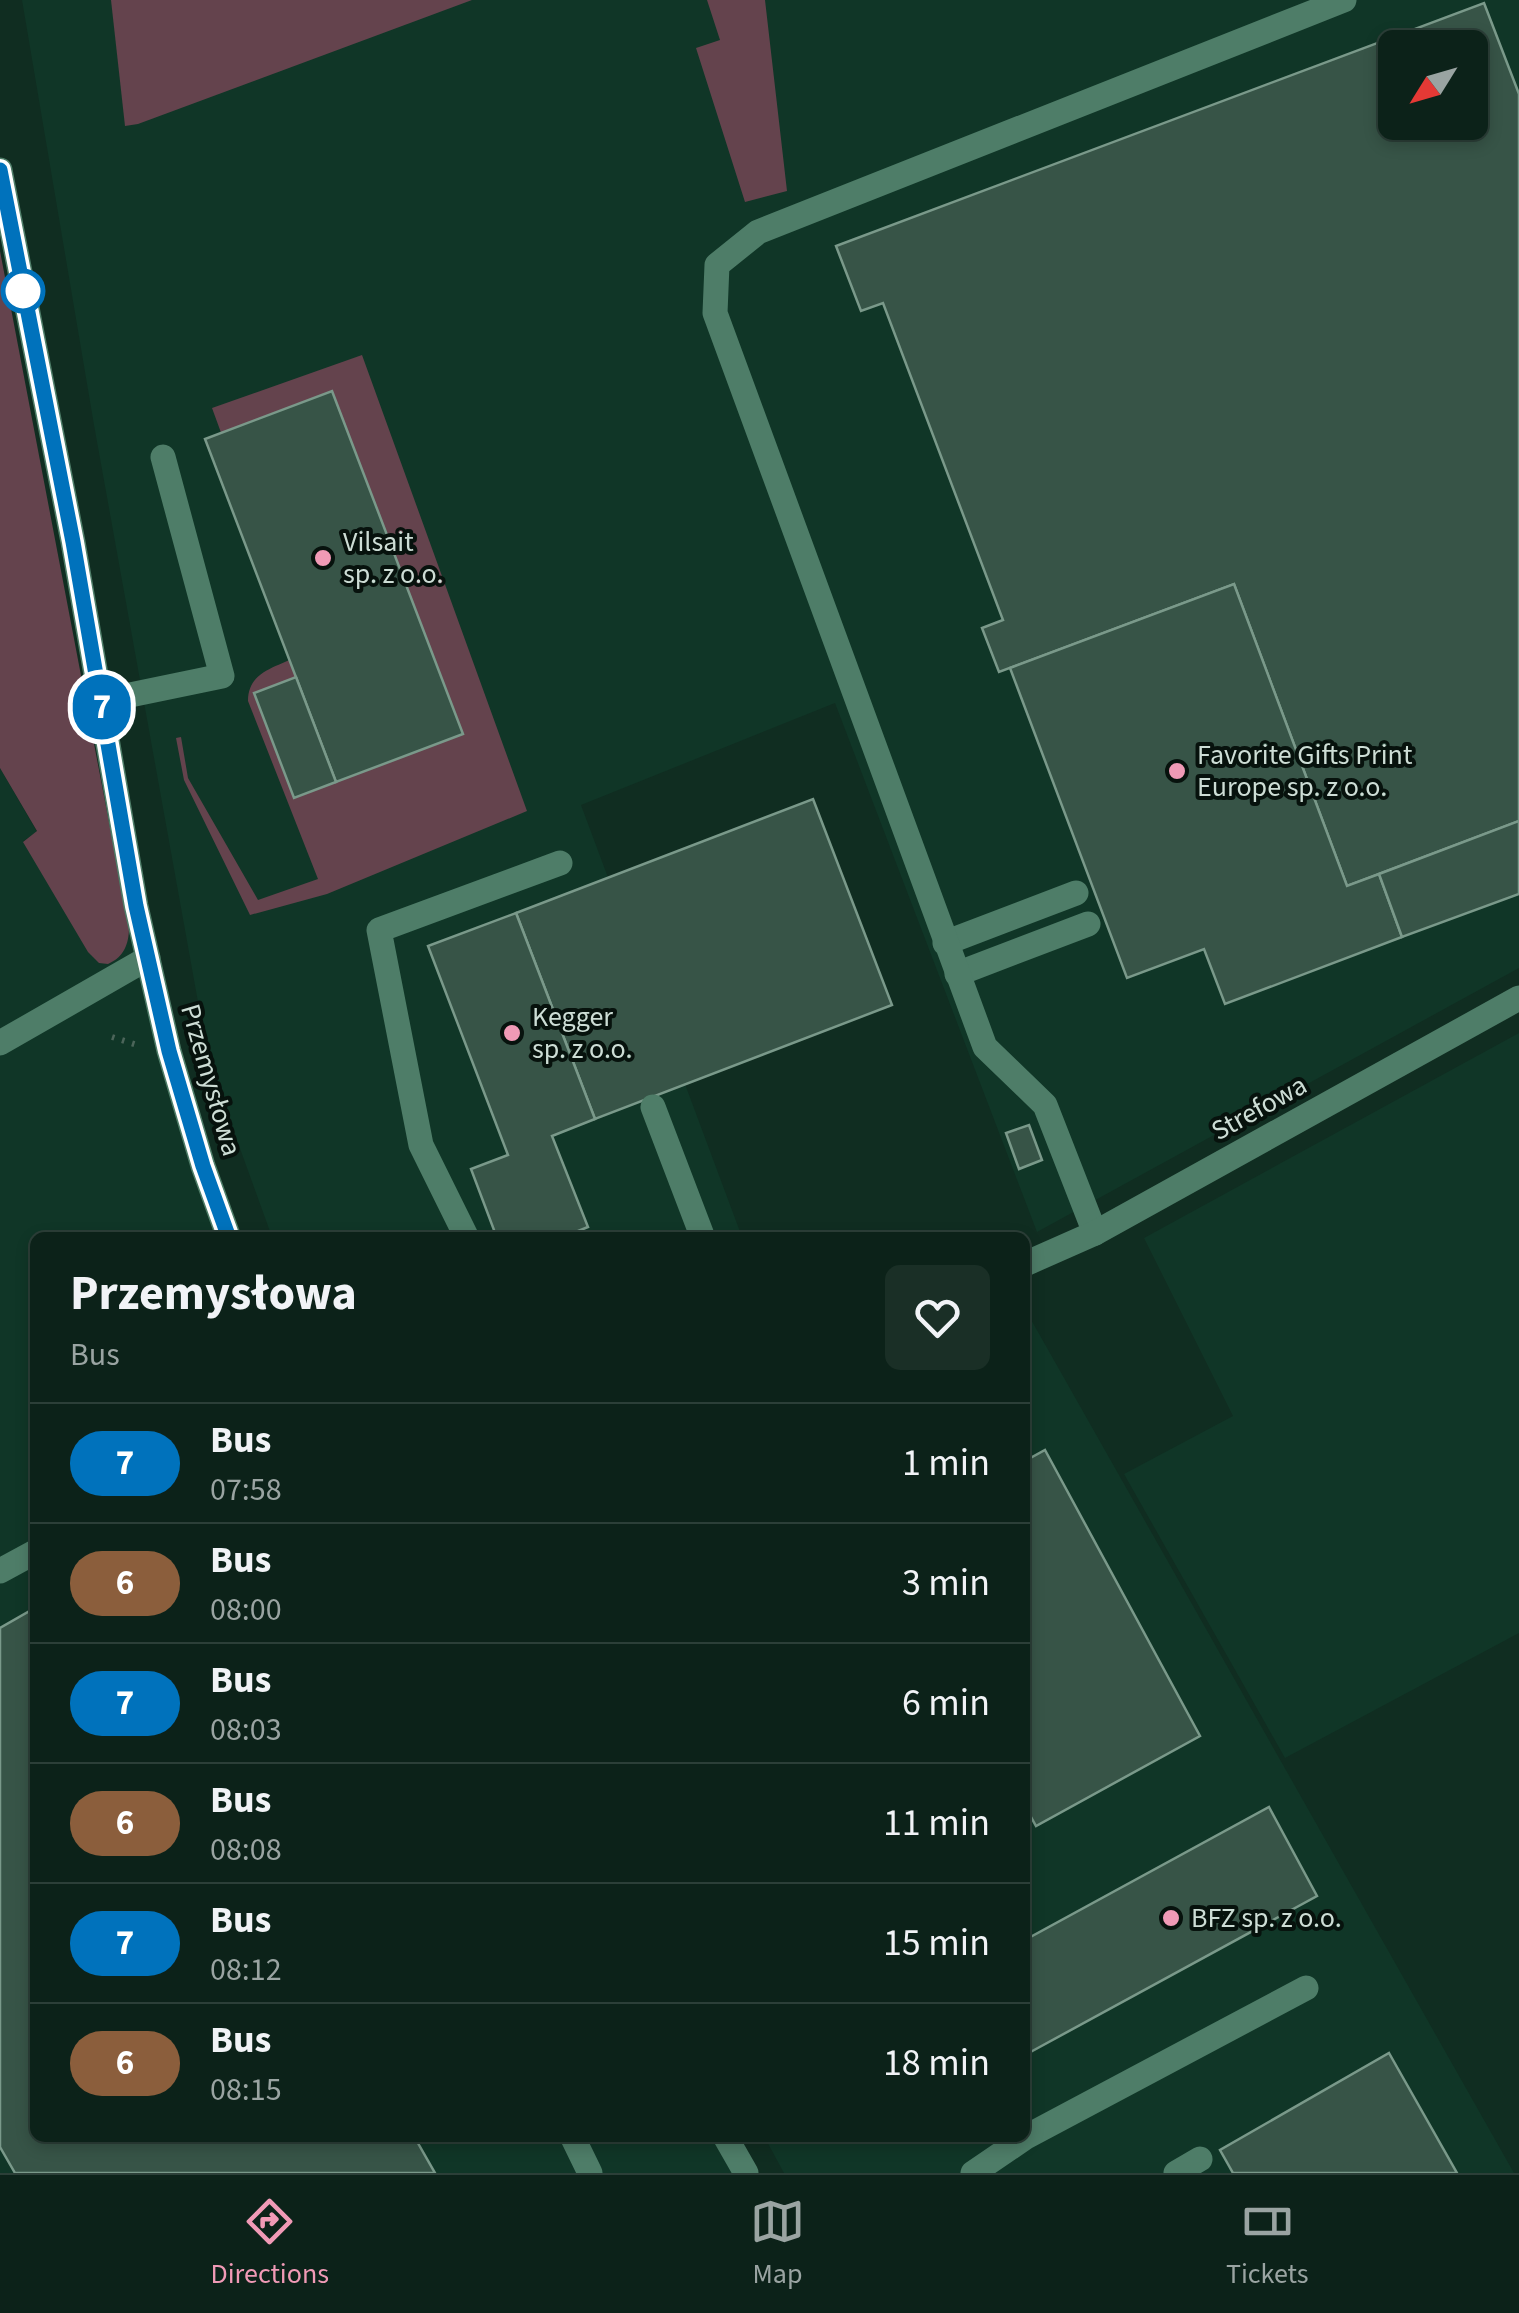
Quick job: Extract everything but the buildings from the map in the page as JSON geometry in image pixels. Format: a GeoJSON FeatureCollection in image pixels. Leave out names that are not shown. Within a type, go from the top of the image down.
{"type":"FeatureCollection","features":[{"type":"Feature","properties":{"kind":"street"},"geometry":{"type":"LineString","coordinates":[[1095,1233],[1045,1105],[985,1047],[714,313],[717,265],[758,232],[1344,0]]}},
{"type":"Feature","properties":{"kind":"street","name":"Przemysłowa"},"geometry":{"type":"LineString","coordinates":[[0,170],[148,958],[169,1051],[227,1232]]}},
{"type":"Feature","properties":{"kind":"street"},"geometry":{"type":"LineString","coordinates":[[101,701],[222,676],[163,457]]}},
{"type":"Feature","properties":{"kind":"street"},"geometry":{"type":"LineString","coordinates":[[464,1232],[421,1145],[378,930],[560,863]]}},
{"type":"Feature","properties":{"kind":"street"},"geometry":{"type":"LineString","coordinates":[[945,943],[1076,894]]}},
{"type":"Feature","properties":{"kind":"street"},"geometry":{"type":"LineString","coordinates":[[957,974],[1088,924]]}},
{"type":"Feature","properties":{"kind":"street"},"geometry":{"type":"LineString","coordinates":[[0,1043],[148,958]]}},
{"type":"Feature","properties":{"kind":"street","name":"Strefowa"},"geometry":{"type":"LineString","coordinates":[[1030,1262],[1095,1233],[1519,998]]}},
{"type":"Feature","properties":{"kind":"street"},"geometry":{"type":"LineString","coordinates":[[653,1107],[701,1232]]}},
{"type":"Feature","properties":{"kind":"street"},"geometry":{"type":"LineString","coordinates":[[0,1571],[30,1555]]}},
{"type":"Feature","properties":{"kind":"street"},"geometry":{"type":"LineString","coordinates":[[1030,2136],[1306,1988]]}},
{"type":"Feature","properties":{"kind":"street"},"geometry":{"type":"LineString","coordinates":[[575,2142],[590,2173]]}},
{"type":"Feature","properties":{"kind":"street"},"geometry":{"type":"LineString","coordinates":[[728,2142],[746,2173]]}},
{"type":"Feature","properties":{"kind":"street"},"geometry":{"type":"LineString","coordinates":[[973,2173],[1020,2142]]}},
{"type":"Feature","properties":{"kind":"street"},"geometry":{"type":"LineString","coordinates":[[1176,2173],[1200,2159]]}},
{"type":"Feature","properties":{"kind":"shaded area"},"geometry":{"type":"Polygon","coordinates":[[[22,0],[1519,0],[1519,968],[1037,1232],[835,703],[581,805],[740,1232],[270,1232],[209,1063],[22,0]]]}},
{"type":"Feature","properties":{"kind":"shaded area"},"geometry":{"type":"Polygon","coordinates":[[[111,0],[472,0],[125,126],[111,0]]]}},
{"type":"Feature","properties":{"kind":"shaded area"},"geometry":{"type":"Polygon","coordinates":[[[707,0],[765,0],[787,191],[745,202],[696,48],[720,40],[707,0]]]}},
{"type":"Feature","properties":{"kind":"shaded area"},"geometry":{"type":"Polygon","coordinates":[[[0,251],[129,927],[125,949],[108,964],[99,963],[88,952],[23,842],[37,831],[0,768],[0,251]]]}},
{"type":"Feature","properties":{"kind":"shaded area"},"geometry":{"type":"Polygon","coordinates":[[[362,355],[527,811],[327,894],[250,915],[184,780],[176,738],[181,737],[188,778],[258,900],[318,879],[248,701],[249,691],[259,676],[302,654],[212,408],[362,355]]]}},
{"type":"Feature","properties":{"kind":"shaded area"},"geometry":{"type":"Polygon","coordinates":[[[0,768],[37,832],[23,841],[129,927],[227,1232],[30,1232],[30,2142],[728,2142],[746,2173],[0,2173],[0,768]]]}},
{"type":"Feature","properties":{"kind":"shaded area"},"geometry":{"type":"Polygon","coordinates":[[[1519,1033],[1519,1633],[1285,1758],[1124,1474],[1233,1416],[1144,1238],[1519,1033]]]}},
{"type":"Feature","properties":{"kind":"shaded area"},"geometry":{"type":"Polygon","coordinates":[[[1030,1318],[1514,2173],[784,2173],[767,2142],[1030,2142],[1030,1318]]]}},
{"type":"Feature","properties":{"kind":"bus line","name":"7"},"geometry":{"type":"LineString","coordinates":[[0,170],[73,542],[136,906],[169,1051],[227,1232]]}},
{"type":"Feature","properties":{"kind":"place","name":"Vilsait sp. z o.o."},"geometry":{"type":"Point","coordinates":[323,558]}},
{"type":"Feature","properties":{"kind":"place","name":"Favorite Gifts Print Europe sp. z o.o."},"geometry":{"type":"Point","coordinates":[1177,771]}},
{"type":"Feature","properties":{"kind":"place","name":"Kegger sp. z o.o."},"geometry":{"type":"Point","coordinates":[512,1033]}},
{"type":"Feature","properties":{"kind":"place","name":"BFZ sp. z o.o."},"geometry":{"type":"Point","coordinates":[1171,1918]}}]}
